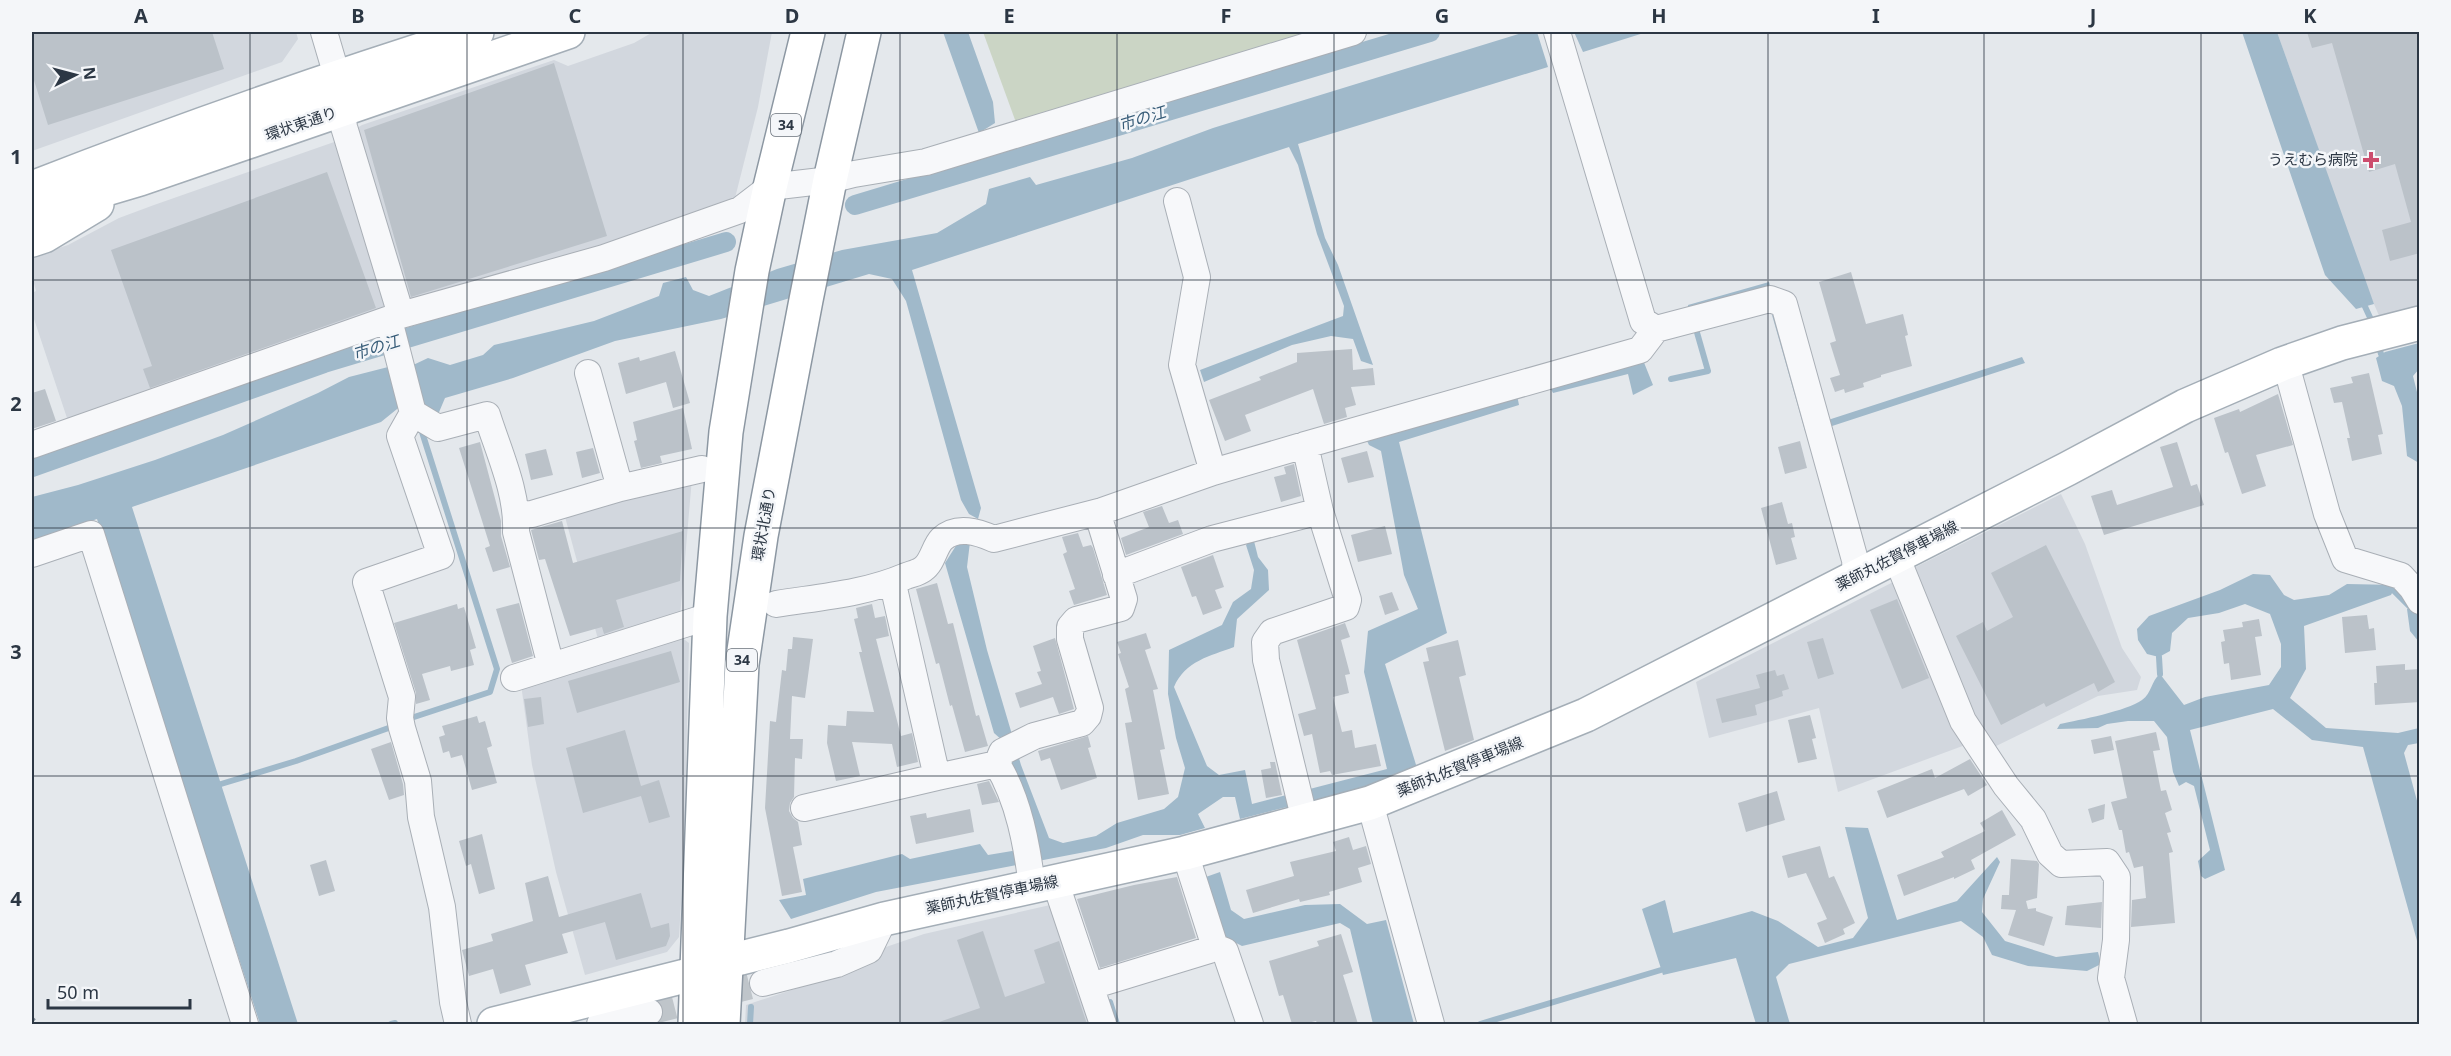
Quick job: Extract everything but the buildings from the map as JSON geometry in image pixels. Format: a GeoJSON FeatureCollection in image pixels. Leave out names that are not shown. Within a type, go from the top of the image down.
{"type":"FeatureCollection","features":[{"type":"Feature","properties":{"kind":"main road"},"geometry":{"type":"LineString","coordinates":[[32,188],[111,157],[337,76],[477,32]]}},
{"type":"Feature","properties":{"kind":"main road","name":"環状東通り"},"geometry":{"type":"LineString","coordinates":[[32,211],[140,179],[568,32]]}},
{"type":"Feature","properties":{"kind":"main road"},"geometry":{"type":"LineString","coordinates":[[770,187],[765,161],[797,32]]}},
{"type":"Feature","properties":{"kind":"main road","name":"環状北通り"},"geometry":{"type":"LineString","coordinates":[[723,1024],[711,968],[710,616],[726,432],[742,324],[770,187],[808,32]]}},
{"type":"Feature","properties":{"kind":"main road","name":"環状北通り"},"geometry":{"type":"LineString","coordinates":[[695,1024],[711,968],[742,664],[761,536],[830,180],[864,32]]}},
{"type":"Feature","properties":{"kind":"main road"},"geometry":{"type":"LineString","coordinates":[[32,163],[111,157]]}},
{"type":"Feature","properties":{"kind":"main road"},"geometry":{"type":"LineString","coordinates":[[32,240],[44,236],[140,179]]}},
{"type":"Feature","properties":{"kind":"main road","name":"薬師丸佐賀停車場線"},"geometry":{"type":"LineString","coordinates":[[494,1024],[789,946],[1036,871],[1185,853],[1304,816],[1370,803],[1586,715],[2067,469],[2185,406],[2282,364],[2420,323]]}},
{"type":"Feature","properties":{"kind":"street"},"geometry":{"type":"LineString","coordinates":[[324,32],[337,76],[344,127],[396,338],[420,416],[438,428],[487,415],[517,515],[516,532],[551,666]]}},
{"type":"Feature","properties":{"kind":"street"},"geometry":{"type":"LineString","coordinates":[[32,445],[396,338],[604,258],[740,210],[770,187],[830,180],[926,162],[1353,32]]}},
{"type":"Feature","properties":{"kind":"street"},"geometry":{"type":"LineString","coordinates":[[1560,41],[1643,321],[1656,329]]}},
{"type":"Feature","properties":{"kind":"street"},"geometry":{"type":"LineString","coordinates":[[1177,201],[1197,277],[1182,365],[1213,472]]}},
{"type":"Feature","properties":{"kind":"street"},"geometry":{"type":"LineString","coordinates":[[776,604],[846,594],[891,583],[923,569],[934,556],[942,539],[960,530],[979,532],[993,539],[1102,511],[1213,472],[1640,351],[1656,329],[1770,299],[1784,304],[1855,560],[1857,576]]}},
{"type":"Feature","properties":{"kind":"street"},"geometry":{"type":"LineString","coordinates":[[2282,364],[2290,379],[2327,514],[2345,559],[2401,576],[2420,601]]}},
{"type":"Feature","properties":{"kind":"street"},"geometry":{"type":"LineString","coordinates":[[588,373],[620,488]]}},
{"type":"Feature","properties":{"kind":"street"},"geometry":{"type":"LineString","coordinates":[[420,416],[400,436],[441,556],[366,582],[402,697],[401,723],[418,781],[421,817],[442,906],[453,1002],[458,1024]]}},
{"type":"Feature","properties":{"kind":"street"},"geometry":{"type":"LineString","coordinates":[[1304,816],[1266,660],[1265,642],[1272,632],[1346,607],[1348,600],[1320,511],[1305,445]]}},
{"type":"Feature","properties":{"kind":"street"},"geometry":{"type":"LineString","coordinates":[[517,515],[532,514],[620,488],[702,469]]}},
{"type":"Feature","properties":{"kind":"street"},"geometry":{"type":"LineString","coordinates":[[804,808],[937,777],[1007,753],[1034,736],[1082,723],[1088,716],[1090,708],[1069,632],[1076,620],[1121,608],[1124,599],[1099,518],[1102,511]]}},
{"type":"Feature","properties":{"kind":"street"},"geometry":{"type":"LineString","coordinates":[[1116,575],[1212,539],[1320,511]]}},
{"type":"Feature","properties":{"kind":"street"},"geometry":{"type":"LineString","coordinates":[[32,555],[91,534],[245,1024]]}},
{"type":"Feature","properties":{"kind":"street"},"geometry":{"type":"LineString","coordinates":[[1896,556],[1963,721],[2006,786],[2033,819],[2050,854],[2061,864],[2107,862],[2117,878],[2116,940],[2111,978],[2124,1024]]}},
{"type":"Feature","properties":{"kind":"street"},"geometry":{"type":"LineString","coordinates":[[895,593],[937,777]]}},
{"type":"Feature","properties":{"kind":"street"},"geometry":{"type":"LineString","coordinates":[[514,678],[710,616]]}},
{"type":"Feature","properties":{"kind":"street"},"geometry":{"type":"LineString","coordinates":[[1007,753],[1006,778],[1036,871],[1091,986],[1104,1024]]}},
{"type":"Feature","properties":{"kind":"street"},"geometry":{"type":"LineString","coordinates":[[1370,803],[1431,1024]]}},
{"type":"Feature","properties":{"kind":"street"},"geometry":{"type":"LineString","coordinates":[[1185,853],[1215,947]]}},
{"type":"Feature","properties":{"kind":"street"},"geometry":{"type":"LineString","coordinates":[[763,983],[837,964],[869,950],[884,919]]}},
{"type":"Feature","properties":{"kind":"street"},"geometry":{"type":"LineString","coordinates":[[1091,986],[1215,947],[1225,951],[1250,1024]]}},
{"type":"Feature","properties":{"kind":"street"},"geometry":{"type":"LineString","coordinates":[[600,1024],[649,1012]]}},
{"type":"Feature","properties":{"kind":"shaded area"},"geometry":{"type":"Polygon","coordinates":[[[32,32],[296,32],[298,39],[282,62],[32,151],[32,32]]]}},
{"type":"Feature","properties":{"kind":"shaded area"},"geometry":{"type":"Polygon","coordinates":[[[653,32],[772,32],[758,107],[734,202],[68,421],[32,313],[32,293],[36,291],[32,276],[32,257],[68,245],[119,218],[337,141],[362,125],[554,60],[568,66],[634,43],[653,32]]]}},
{"type":"Feature","properties":{"kind":"shaded area","name":"うえむら病院"},"geometry":{"type":"Polygon","coordinates":[[[2277,32],[2419,32],[2419,307],[2380,318],[2367,288],[2277,32]]]}},
{"type":"Feature","properties":{"kind":"shaded area"},"geometry":{"type":"Polygon","coordinates":[[[692,478],[680,617],[599,643],[564,513],[692,478]]]}},
{"type":"Feature","properties":{"kind":"shaded area"},"geometry":{"type":"Polygon","coordinates":[[[2061,494],[2085,544],[2122,648],[2141,677],[2137,690],[2098,696],[1988,750],[1910,570],[2061,494]]]}},
{"type":"Feature","properties":{"kind":"shaded area"},"geometry":{"type":"Polygon","coordinates":[[[1901,578],[1968,744],[1838,792],[1819,708],[1709,738],[1696,682],[1901,578]]]}},
{"type":"Feature","properties":{"kind":"shaded area"},"geometry":{"type":"Polygon","coordinates":[[[681,637],[689,643],[684,853],[679,937],[667,952],[585,975],[556,872],[532,765],[521,684],[681,637]]]}},
{"type":"Feature","properties":{"kind":"shaded area"},"geometry":{"type":"Polygon","coordinates":[[[1059,903],[1098,1024],[745,1024],[746,1005],[865,966],[886,947],[924,934],[1059,903]]]}},
{"type":"Feature","properties":{"kind":"green space"},"geometry":{"type":"Polygon","coordinates":[[[983,32],[1336,32],[1018,128],[983,32]]]}},
{"type":"Feature","properties":{"kind":"water"},"geometry":{"type":"Polygon","coordinates":[[[943,32],[968,32],[993,102],[995,123],[979,133],[943,32]]]}},
{"type":"Feature","properties":{"kind":"water"},"geometry":{"type":"Polygon","coordinates":[[[1525,32],[1537,32],[1548,67],[1298,144],[1325,238],[1338,265],[1373,365],[1361,361],[1353,339],[1331,336],[1292,345],[1204,382],[1200,370],[1343,316],[1344,306],[1317,234],[1298,165],[1289,147],[912,270],[981,508],[978,519],[969,514],[961,500],[906,301],[892,279],[869,274],[721,319],[615,341],[513,378],[445,398],[437,417],[425,411],[411,366],[428,358],[450,365],[483,355],[494,345],[594,321],[659,296],[663,283],[686,277],[693,290],[709,296],[777,269],[842,250],[937,233],[986,204],[989,189],[1030,177],[1036,185],[1132,158],[1213,128],[1525,32]]]}},
{"type":"Feature","properties":{"kind":"water"},"geometry":{"type":"Polygon","coordinates":[[[1574,32],[1647,32],[1583,52],[1574,32]]]}},
{"type":"Feature","properties":{"kind":"water"},"geometry":{"type":"Polygon","coordinates":[[[2242,32],[2277,32],[2374,304],[2356,309],[2325,275],[2242,32]]]}},
{"type":"Feature","properties":{"kind":"water"},"geometry":{"type":"Polygon","coordinates":[[[1769,282],[1771,289],[1689,311],[1688,305],[1769,282]]]}},
{"type":"Feature","properties":{"kind":"water"},"geometry":{"type":"Polygon","coordinates":[[[1772,315],[1781,317],[1811,429],[1805,431],[1772,315]]]}},
{"type":"Feature","properties":{"kind":"water"},"geometry":{"type":"Polygon","coordinates":[[[2419,343],[2419,369],[2413,376],[2419,400],[2419,463],[2407,456],[2402,406],[2394,386],[2382,381],[2376,358],[2385,352],[2419,343]]]}},
{"type":"Feature","properties":{"kind":"water"},"geometry":{"type":"Polygon","coordinates":[[[2022,357],[2025,363],[1826,428],[1828,420],[2022,357]]]}},
{"type":"Feature","properties":{"kind":"water"},"geometry":{"type":"Polygon","coordinates":[[[1643,360],[1653,385],[1633,395],[1628,374],[1553,393],[1550,387],[1643,360]]]}},
{"type":"Feature","properties":{"kind":"water"},"geometry":{"type":"Polygon","coordinates":[[[392,366],[402,405],[381,422],[132,507],[298,1024],[260,1024],[97,519],[32,541],[32,497],[155,460],[223,435],[349,377],[392,366]]]}},
{"type":"Feature","properties":{"kind":"water"},"geometry":{"type":"Polygon","coordinates":[[[1517,395],[1519,405],[1399,442],[1447,633],[1385,664],[1417,768],[1389,781],[1240,819],[1235,797],[1223,797],[1198,814],[1205,828],[1180,835],[1143,835],[1106,848],[876,892],[791,919],[779,900],[806,895],[803,879],[902,854],[910,859],[980,844],[988,855],[1012,851],[1019,853],[1003,741],[994,733],[945,563],[959,541],[970,542],[967,567],[987,650],[1021,765],[1049,838],[1063,843],[1096,836],[1117,823],[1164,809],[1178,797],[1185,768],[1176,738],[1168,694],[1169,650],[1222,625],[1233,602],[1251,589],[1254,570],[1246,545],[1253,537],[1258,557],[1268,570],[1269,590],[1237,619],[1234,647],[1191,665],[1174,687],[1207,766],[1219,775],[1245,770],[1252,804],[1387,769],[1364,672],[1368,631],[1418,609],[1404,575],[1381,451],[1369,445],[1365,437],[1517,395]]]}},
{"type":"Feature","properties":{"kind":"water"},"geometry":{"type":"Polygon","coordinates":[[[2253,574],[2270,575],[2284,595],[2294,600],[2329,595],[2347,584],[2396,585],[2391,595],[2304,626],[2306,669],[2290,698],[2326,728],[2398,733],[2419,728],[2419,743],[2408,745],[2404,753],[2419,808],[2419,948],[2363,747],[2312,740],[2273,709],[2190,730],[2225,870],[2205,879],[2201,876],[2198,861],[2210,850],[2194,786],[2186,782],[2179,786],[2173,772],[2167,737],[2154,721],[2128,721],[2107,724],[2098,728],[2057,729],[2060,724],[2102,715],[2135,704],[2150,691],[2160,674],[2184,705],[2205,697],[2269,685],[2281,667],[2281,644],[2270,614],[2245,604],[2219,613],[2188,618],[2172,633],[2170,651],[2159,657],[2147,654],[2138,640],[2137,629],[2149,616],[2220,590],[2253,574]]]}},
{"type":"Feature","properties":{"kind":"water"},"geometry":{"type":"Polygon","coordinates":[[[2414,602],[2419,612],[2419,642],[2410,631],[2407,609],[2414,602]]]}},
{"type":"Feature","properties":{"kind":"water"},"geometry":{"type":"Polygon","coordinates":[[[1845,827],[1868,828],[1897,920],[1957,901],[1997,857],[2000,862],[1983,899],[1982,912],[2005,941],[2056,957],[2098,952],[2101,964],[2087,971],[2028,966],[1992,955],[1983,937],[1961,921],[1789,964],[1776,977],[1790,1024],[1756,1024],[1736,958],[1663,975],[1642,909],[1665,900],[1673,933],[1752,911],[1778,921],[1818,947],[1853,938],[1868,918],[1845,827]]]}},
{"type":"Feature","properties":{"kind":"water"},"geometry":{"type":"Polygon","coordinates":[[[1220,872],[1231,910],[1244,919],[1305,905],[1340,904],[1367,924],[1386,920],[1414,1024],[1373,1024],[1350,929],[1340,923],[1242,946],[1219,934],[1203,878],[1220,872]]]}},
{"type":"Feature","properties":{"kind":"waterway","name":"市の江"},"geometry":{"type":"LineString","coordinates":[[855,205],[1430,32]]}},
{"type":"Feature","properties":{"kind":"waterway","name":"市の江"},"geometry":{"type":"LineString","coordinates":[[32,467],[324,363],[726,242]]}},
{"type":"Feature","properties":{"kind":"waterway"},"geometry":{"type":"LineString","coordinates":[[2362,300],[2373,324]]}},
{"type":"Feature","properties":{"kind":"waterway"},"geometry":{"type":"LineString","coordinates":[[1671,379],[1708,371],[1696,329]]}},
{"type":"Feature","properties":{"kind":"waterway"},"geometry":{"type":"LineString","coordinates":[[2378,342],[2381,354]]}},
{"type":"Feature","properties":{"kind":"waterway"},"geometry":{"type":"LineString","coordinates":[[408,719],[490,692],[497,669],[422,432],[424,426]]}},
{"type":"Feature","properties":{"kind":"waterway"},"geometry":{"type":"LineString","coordinates":[[2394,591],[2409,606]]}},
{"type":"Feature","properties":{"kind":"waterway"},"geometry":{"type":"LineString","coordinates":[[2159,657],[2160,674]]}},
{"type":"Feature","properties":{"kind":"waterway"},"geometry":{"type":"LineString","coordinates":[[221,784],[296,761],[397,725]]}},
{"type":"Feature","properties":{"kind":"waterway"},"geometry":{"type":"LineString","coordinates":[[1480,1024],[1661,970]]}},
{"type":"Feature","properties":{"kind":"waterway"},"geometry":{"type":"LineString","coordinates":[[1110,1002],[1117,1024]]}},
{"type":"Feature","properties":{"kind":"waterway"},"geometry":{"type":"LineString","coordinates":[[750,1024],[751,1007]]}},
{"type":"Feature","properties":{"kind":"waterway"},"geometry":{"type":"LineString","coordinates":[[391,1024],[395,1023]]}},
{"type":"Feature","properties":{"kind":"tunnel"},"geometry":{"type":"LineString","coordinates":[[649,1012],[763,983]]}},
{"type":"Feature","properties":{"kind":"railway"},"geometry":{"type":"LineString","coordinates":[[32,1019],[38,1024]]}},
{"type":"Feature","properties":{"kind":"place","name":"うえむら病院"},"geometry":{"type":"Point","coordinates":[2371,160]}}]}
